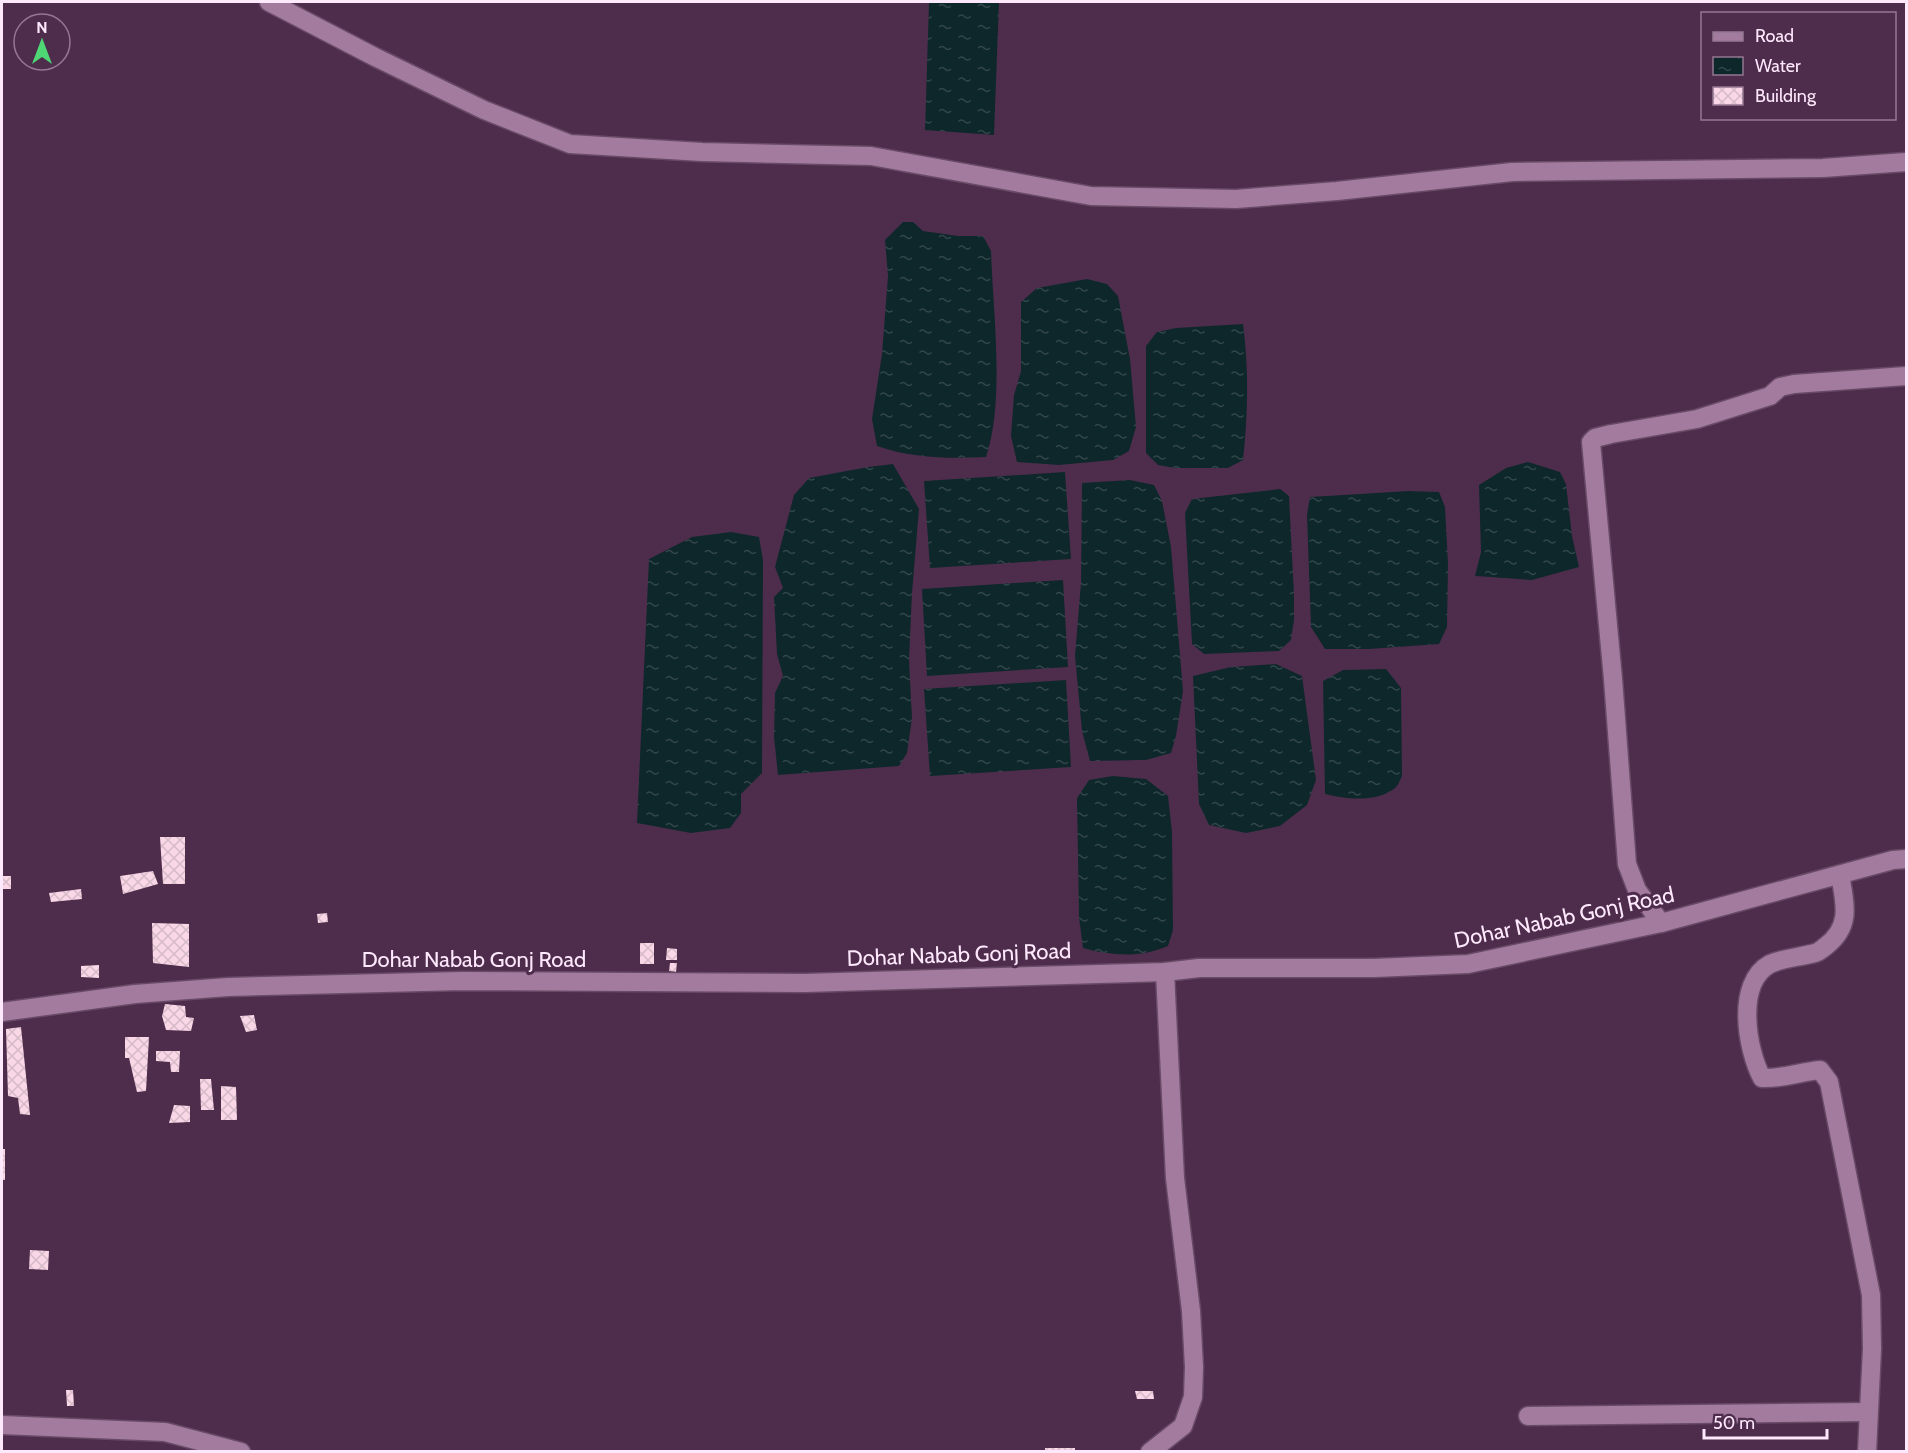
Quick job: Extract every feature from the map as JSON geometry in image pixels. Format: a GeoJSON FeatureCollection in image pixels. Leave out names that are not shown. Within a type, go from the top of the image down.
{"type":"FeatureCollection","features":[{"type":"Feature","properties":{"kind":"street"},"geometry":{"type":"LineString","coordinates":[[269,2],[484,110],[570,144],[702,152],[871,156],[1092,196],[1236,199],[1337,191],[1512,172],[1823,168],[1906,162]]}},
{"type":"Feature","properties":{"kind":"street"},"geometry":{"type":"LineString","coordinates":[[1661,923],[1637,890],[1627,864],[1591,442],[1595,438],[1611,434],[1697,419],[1770,396],[1780,387],[1794,384],[1906,376]]}},
{"type":"Feature","properties":{"kind":"street","name":"Dohar Nabab Gonj Road"},"geometry":{"type":"LineString","coordinates":[[2,1012],[135,994],[228,987],[462,981],[805,983],[1165,972],[1199,968],[1374,968],[1468,964],[1661,923],[1893,860],[1906,859]]}},
{"type":"Feature","properties":{"kind":"street"},"geometry":{"type":"LineString","coordinates":[[1840,875],[1845,919],[1837,938],[1818,952],[1769,964],[1751,983],[1746,1009],[1755,1065],[1762,1078],[1820,1070],[1829,1082],[1871,1295],[1872,1349],[1867,1452]]}},
{"type":"Feature","properties":{"kind":"street"},"geometry":{"type":"LineString","coordinates":[[1150,1452],[1183,1426],[1193,1397],[1194,1367],[1191,1311],[1175,1178],[1165,972]]}},
{"type":"Feature","properties":{"kind":"street"},"geometry":{"type":"LineString","coordinates":[[1527,1416],[1868,1412]]}},
{"type":"Feature","properties":{"kind":"street"},"geometry":{"type":"LineString","coordinates":[[2,1425],[165,1432],[241,1452]]}},
{"type":"Feature","properties":{"kind":"water"},"geometry":{"type":"Polygon","coordinates":[[[929,2],[999,2],[994,135],[925,130],[929,2]]]}},
{"type":"Feature","properties":{"kind":"water"},"geometry":{"type":"Polygon","coordinates":[[[903,222],[913,222],[923,231],[958,236],[983,236],[991,251],[996,383],[992,435],[986,457],[931,457],[877,446],[872,419],[882,354],[888,276],[885,240],[903,222]]]}},
{"type":"Feature","properties":{"kind":"water"},"geometry":{"type":"Polygon","coordinates":[[[1087,279],[1107,284],[1118,296],[1130,359],[1136,427],[1129,451],[1113,460],[1059,465],[1017,462],[1011,436],[1014,395],[1021,371],[1021,302],[1037,288],[1087,279]]]}},
{"type":"Feature","properties":{"kind":"water"},"geometry":{"type":"Polygon","coordinates":[[[1243,324],[1247,392],[1243,460],[1228,468],[1175,468],[1158,465],[1146,453],[1146,346],[1157,332],[1176,328],[1243,324]]]}},
{"type":"Feature","properties":{"kind":"water"},"geometry":{"type":"Polygon","coordinates":[[[1528,462],[1560,472],[1566,484],[1572,536],[1579,567],[1532,580],[1475,576],[1481,552],[1479,485],[1506,468],[1528,462]]]}},
{"type":"Feature","properties":{"kind":"water"},"geometry":{"type":"Polygon","coordinates":[[[893,464],[919,509],[909,660],[912,718],[907,753],[899,766],[778,775],[774,737],[775,693],[783,676],[777,654],[774,597],[783,588],[775,567],[794,495],[809,478],[893,464]]]}},
{"type":"Feature","properties":{"kind":"water"},"geometry":{"type":"Polygon","coordinates":[[[1065,472],[1071,559],[930,568],[924,481],[1065,472]]]}},
{"type":"Feature","properties":{"kind":"water"},"geometry":{"type":"Polygon","coordinates":[[[1130,480],[1154,485],[1162,501],[1171,547],[1183,691],[1171,753],[1146,760],[1090,761],[1082,731],[1075,656],[1081,583],[1082,483],[1130,480]]]}},
{"type":"Feature","properties":{"kind":"water"},"geometry":{"type":"Polygon","coordinates":[[[1280,489],[1289,496],[1294,595],[1291,640],[1279,651],[1204,654],[1192,644],[1185,513],[1192,499],[1280,489]]]}},
{"type":"Feature","properties":{"kind":"water"},"geometry":{"type":"Polygon","coordinates":[[[1409,491],[1439,492],[1445,507],[1448,564],[1447,627],[1439,644],[1369,649],[1325,649],[1311,627],[1307,515],[1310,497],[1409,491]]]}},
{"type":"Feature","properties":{"kind":"water"},"geometry":{"type":"Polygon","coordinates":[[[731,532],[759,537],[763,560],[762,773],[741,794],[741,813],[730,828],[691,833],[637,823],[649,559],[692,537],[731,532]]]}},
{"type":"Feature","properties":{"kind":"water"},"geometry":{"type":"Polygon","coordinates":[[[1063,580],[1068,667],[927,676],[922,589],[1063,580]]]}},
{"type":"Feature","properties":{"kind":"water"},"geometry":{"type":"Polygon","coordinates":[[[1276,664],[1302,676],[1316,780],[1307,805],[1280,826],[1246,833],[1209,825],[1199,804],[1193,676],[1231,667],[1276,664]]]}},
{"type":"Feature","properties":{"kind":"water"},"geometry":{"type":"Polygon","coordinates":[[[1386,669],[1401,688],[1402,776],[1399,783],[1388,793],[1370,798],[1325,794],[1323,681],[1343,670],[1386,669]]]}},
{"type":"Feature","properties":{"kind":"water"},"geometry":{"type":"Polygon","coordinates":[[[1066,680],[1071,767],[930,776],[924,689],[1066,680]]]}},
{"type":"Feature","properties":{"kind":"water"},"geometry":{"type":"Polygon","coordinates":[[[1113,776],[1146,779],[1168,796],[1172,832],[1173,930],[1168,946],[1158,950],[1137,954],[1115,954],[1083,948],[1079,917],[1077,798],[1089,780],[1113,776]]]}},
{"type":"Feature","properties":{"kind":"building"},"geometry":{"type":"Polygon","coordinates":[[[160,837],[185,837],[185,884],[163,884],[160,837]]]}},
{"type":"Feature","properties":{"kind":"building"},"geometry":{"type":"Polygon","coordinates":[[[153,871],[158,884],[123,894],[120,876],[153,871]]]}},
{"type":"Feature","properties":{"kind":"building"},"geometry":{"type":"Polygon","coordinates":[[[2,876],[11,876],[11,889],[2,889],[2,876]]]}},
{"type":"Feature","properties":{"kind":"building"},"geometry":{"type":"Polygon","coordinates":[[[81,889],[82,899],[51,902],[49,893],[81,889]]]}},
{"type":"Feature","properties":{"kind":"building"},"geometry":{"type":"Polygon","coordinates":[[[327,913],[328,922],[318,923],[317,914],[327,913]]]}},
{"type":"Feature","properties":{"kind":"building"},"geometry":{"type":"Polygon","coordinates":[[[152,923],[189,924],[189,967],[153,963],[152,923]]]}},
{"type":"Feature","properties":{"kind":"building"},"geometry":{"type":"Polygon","coordinates":[[[640,943],[654,943],[654,964],[640,964],[640,943]]]}},
{"type":"Feature","properties":{"kind":"building"},"geometry":{"type":"Polygon","coordinates":[[[667,948],[677,949],[677,960],[666,960],[667,948]]]}},
{"type":"Feature","properties":{"kind":"building"},"geometry":{"type":"Polygon","coordinates":[[[670,963],[677,963],[676,972],[669,971],[670,963]]]}},
{"type":"Feature","properties":{"kind":"building"},"geometry":{"type":"Polygon","coordinates":[[[99,965],[99,978],[81,977],[81,966],[99,965]]]}},
{"type":"Feature","properties":{"kind":"building"},"geometry":{"type":"Polygon","coordinates":[[[165,1004],[185,1006],[186,1017],[194,1018],[191,1031],[166,1030],[162,1016],[165,1004]]]}},
{"type":"Feature","properties":{"kind":"building"},"geometry":{"type":"Polygon","coordinates":[[[254,1015],[257,1030],[246,1032],[240,1016],[254,1015]]]}},
{"type":"Feature","properties":{"kind":"building"},"geometry":{"type":"Polygon","coordinates":[[[21,1027],[30,1115],[20,1114],[18,1098],[8,1096],[6,1029],[21,1027]]]}},
{"type":"Feature","properties":{"kind":"building"},"geometry":{"type":"Polygon","coordinates":[[[125,1037],[149,1037],[146,1091],[137,1092],[129,1058],[125,1058],[125,1037]]]}},
{"type":"Feature","properties":{"kind":"building"},"geometry":{"type":"Polygon","coordinates":[[[156,1051],[180,1051],[179,1072],[171,1072],[170,1062],[156,1061],[156,1051]]]}},
{"type":"Feature","properties":{"kind":"building"},"geometry":{"type":"Polygon","coordinates":[[[200,1079],[211,1079],[214,1110],[201,1110],[200,1079]]]}},
{"type":"Feature","properties":{"kind":"building"},"geometry":{"type":"Polygon","coordinates":[[[221,1086],[236,1087],[237,1120],[221,1120],[221,1086]]]}},
{"type":"Feature","properties":{"kind":"building"},"geometry":{"type":"Polygon","coordinates":[[[174,1105],[190,1106],[190,1122],[169,1123],[174,1105]]]}},
{"type":"Feature","properties":{"kind":"building"},"geometry":{"type":"Polygon","coordinates":[[[2,1149],[5,1149],[5,1180],[2,1180],[2,1149]]]}},
{"type":"Feature","properties":{"kind":"building"},"geometry":{"type":"Polygon","coordinates":[[[30,1250],[49,1251],[48,1270],[29,1269],[30,1250]]]}},
{"type":"Feature","properties":{"kind":"building"},"geometry":{"type":"Polygon","coordinates":[[[66,1390],[73,1390],[74,1406],[67,1406],[66,1390]]]}},
{"type":"Feature","properties":{"kind":"building"},"geometry":{"type":"Polygon","coordinates":[[[1135,1391],[1153,1391],[1154,1399],[1137,1399],[1135,1391]]]}},
{"type":"Feature","properties":{"kind":"building"},"geometry":{"type":"Polygon","coordinates":[[[1045,1448],[1075,1448],[1075,1452],[1045,1452],[1045,1448]]]}}]}
